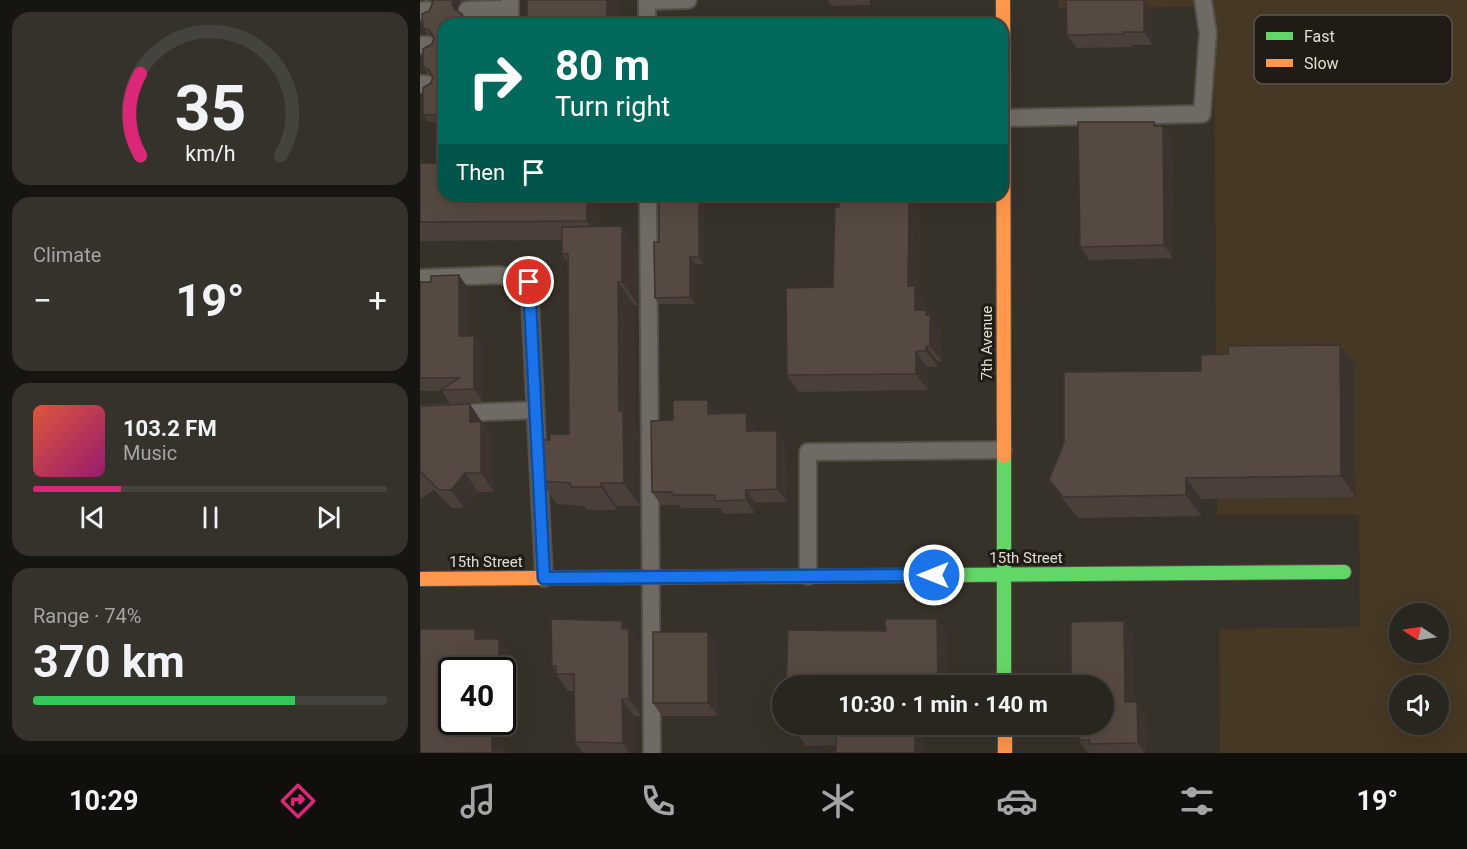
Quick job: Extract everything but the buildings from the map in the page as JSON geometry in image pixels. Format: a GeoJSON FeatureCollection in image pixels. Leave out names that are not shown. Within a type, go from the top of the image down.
{"type":"FeatureCollection","features":[{"type":"Feature","properties":{"kind":"street","name":"7th Avenue"},"geometry":{"type":"LineString","coordinates":[[1002,18],[1003,0]]}},
{"type":"Feature","properties":{"kind":"street","name":"7th Avenue"},"geometry":{"type":"LineString","coordinates":[[1002,201],[1004,675]]}},
{"type":"Feature","properties":{"kind":"street","name":"15th Street"},"geometry":{"type":"LineString","coordinates":[[420,579],[1344,572]]}},
{"type":"Feature","properties":{"kind":"street"},"geometry":{"type":"LineString","coordinates":[[1005,735],[1005,753]]}},
{"type":"Feature","properties":{"kind":"lane"},"geometry":{"type":"LineString","coordinates":[[647,18],[647,0],[688,0]]}},
{"type":"Feature","properties":{"kind":"lane"},"geometry":{"type":"LineString","coordinates":[[1008,118],[1202,114],[1208,33],[1203,0]]}},
{"type":"Feature","properties":{"kind":"lane"},"geometry":{"type":"LineString","coordinates":[[467,10],[510,11]]}},
{"type":"Feature","properties":{"kind":"lane"},"geometry":{"type":"LineString","coordinates":[[648,201],[652,753]]}},
{"type":"Feature","properties":{"kind":"lane"},"geometry":{"type":"LineString","coordinates":[[420,278],[500,275],[529,282],[544,578]]}},
{"type":"Feature","properties":{"kind":"lane"},"geometry":{"type":"LineString","coordinates":[[420,415],[535,410]]}},
{"type":"Feature","properties":{"kind":"lane"},"geometry":{"type":"LineString","coordinates":[[808,576],[808,452],[1003,450]]}},
{"type":"Feature","properties":{"kind":"shaded area"},"geometry":{"type":"Polygon","coordinates":[[[1058,0],[1199,0],[1199,7],[1058,8],[1058,0]]]}},
{"type":"Feature","properties":{"kind":"shaded area"},"geometry":{"type":"Polygon","coordinates":[[[1214,0],[1467,0],[1467,753],[1220,753],[1219,629],[1360,627],[1359,515],[1217,515],[1214,0]]]}},
{"type":"Feature","properties":{"kind":"traffic: fast"},"geometry":{"type":"LineString","coordinates":[[1004,456],[1004,675]]}},
{"type":"Feature","properties":{"kind":"traffic: fast"},"geometry":{"type":"LineString","coordinates":[[842,576],[1344,572]]}},
{"type":"Feature","properties":{"kind":"traffic: slow"},"geometry":{"type":"LineString","coordinates":[[1003,0],[1003,18]]}},
{"type":"Feature","properties":{"kind":"traffic: slow"},"geometry":{"type":"LineString","coordinates":[[1003,201],[1004,456]]}},
{"type":"Feature","properties":{"kind":"traffic: slow"},"geometry":{"type":"LineString","coordinates":[[420,579],[842,576]]}},
{"type":"Feature","properties":{"kind":"traffic: slow"},"geometry":{"type":"LineString","coordinates":[[1005,735],[1005,753]]}},
{"type":"Feature","properties":{"kind":"route"},"geometry":{"type":"LineString","coordinates":[[529,282],[544,578],[934,575]]}}]}
